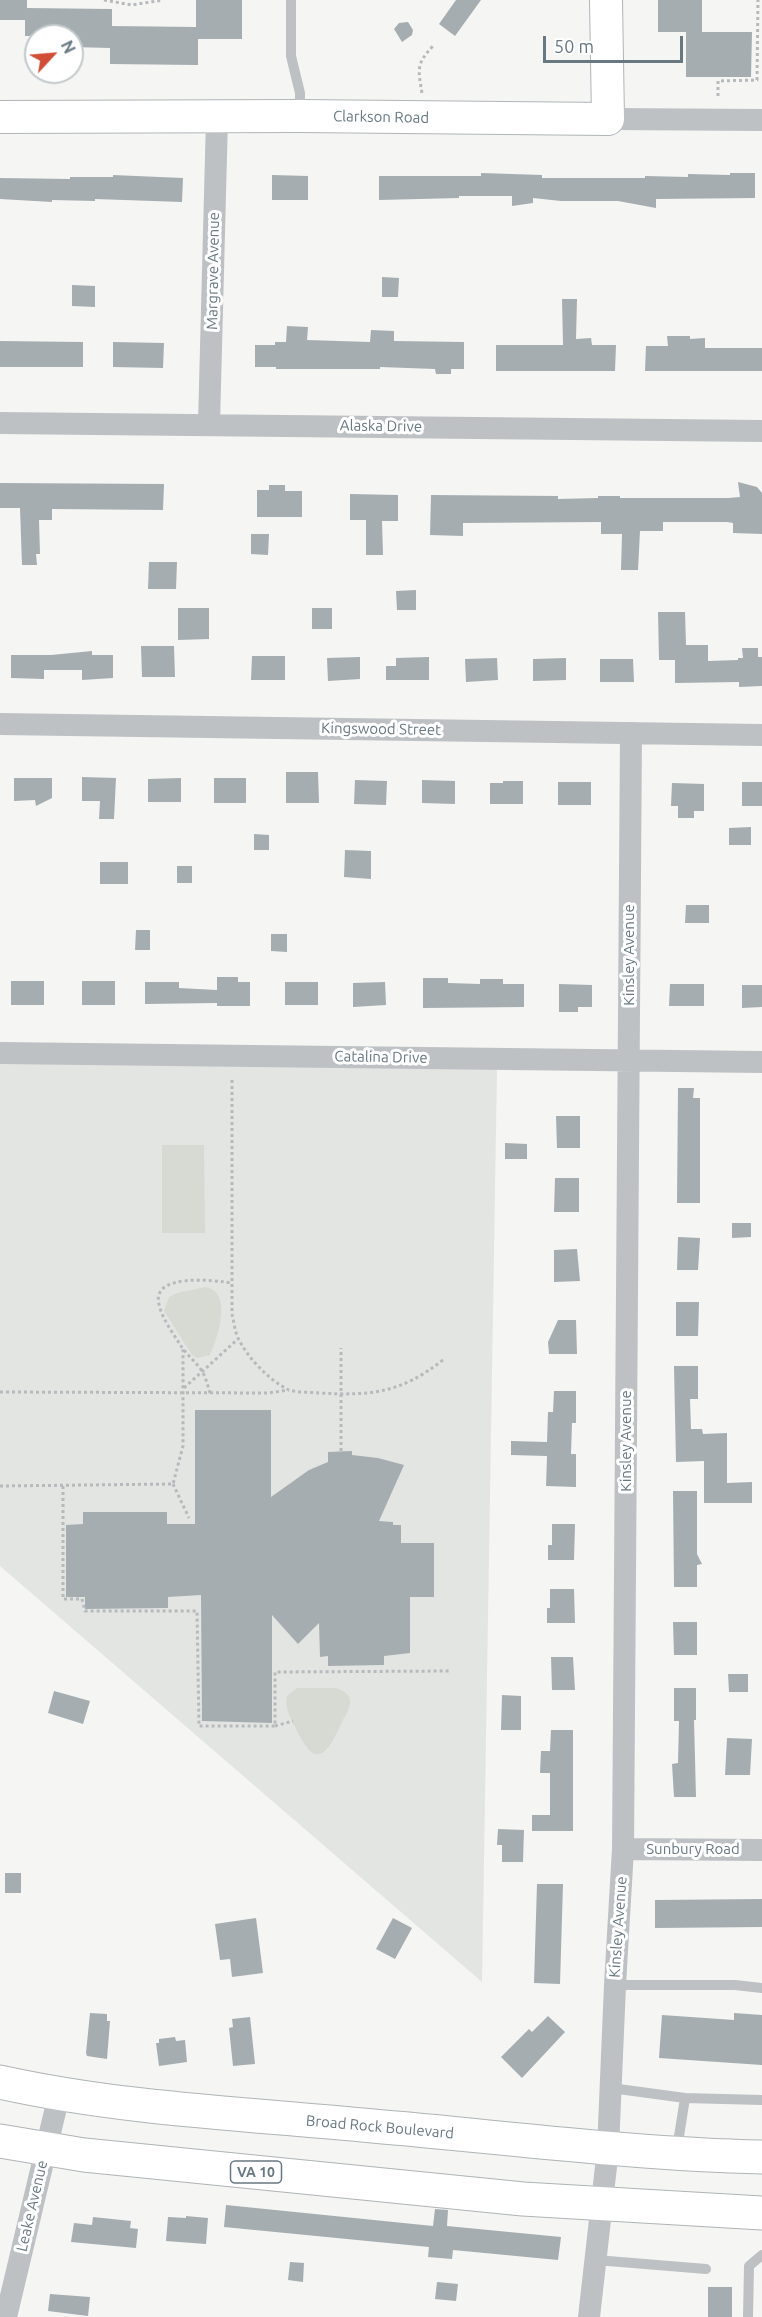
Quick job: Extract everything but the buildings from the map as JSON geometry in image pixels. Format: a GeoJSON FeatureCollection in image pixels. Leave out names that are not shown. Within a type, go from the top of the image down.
{"type":"FeatureCollection","features":[{"type":"Feature","properties":{"kind":"main road","name":"Broad Rock Boulevard"},"geometry":{"type":"LineString","coordinates":[[0,2082],[59,2095],[213,2112],[608,2149],[762,2157]]}},
{"type":"Feature","properties":{"kind":"main road","name":"VA 10"},"geometry":{"type":"LineString","coordinates":[[0,2141],[84,2155],[523,2199],[762,2213]]}},
{"type":"Feature","properties":{"kind":"street"},"geometry":{"type":"LineString","coordinates":[[606,0],[608,119]]}},
{"type":"Feature","properties":{"kind":"street","name":"Clarkson Road"},"geometry":{"type":"LineString","coordinates":[[0,117],[300,116],[762,120]]}},
{"type":"Feature","properties":{"kind":"street","name":"Margrave Avenue"},"geometry":{"type":"LineString","coordinates":[[209,424],[217,118]]}},
{"type":"Feature","properties":{"kind":"street","name":"Alaska Drive"},"geometry":{"type":"LineString","coordinates":[[0,423],[762,431]]}},
{"type":"Feature","properties":{"kind":"street","name":"Kingswood Street"},"geometry":{"type":"LineString","coordinates":[[0,724],[762,735]]}},
{"type":"Feature","properties":{"kind":"street","name":"Kinsley Avenue"},"geometry":{"type":"LineString","coordinates":[[589,2317],[608,2149],[623,1849],[631,733]]}},
{"type":"Feature","properties":{"kind":"street","name":"Catalina Drive"},"geometry":{"type":"LineString","coordinates":[[0,1053],[762,1062]]}},
{"type":"Feature","properties":{"kind":"street","name":"Sunbury Road"},"geometry":{"type":"LineString","coordinates":[[623,1849],[762,1850]]}},
{"type":"Feature","properties":{"kind":"street","name":"Leake Avenue"},"geometry":{"type":"LineString","coordinates":[[6,2317],[59,2095]]}},
{"type":"Feature","properties":{"kind":"lane"},"geometry":{"type":"LineString","coordinates":[[291,0],[291,56],[300,93],[300,116]]}},
{"type":"Feature","properties":{"kind":"lane"},"geometry":{"type":"LineString","coordinates":[[615,1985],[762,1988]]}},
{"type":"Feature","properties":{"kind":"lane"},"geometry":{"type":"LineString","coordinates":[[610,2088],[685,2098],[762,2100]]}},
{"type":"Feature","properties":{"kind":"lane"},"geometry":{"type":"LineString","coordinates":[[677,2152],[685,2098]]}},
{"type":"Feature","properties":{"kind":"lane"},"geometry":{"type":"LineString","coordinates":[[748,2317],[749,2266],[762,2255]]}},
{"type":"Feature","properties":{"kind":"lane"},"geometry":{"type":"LineString","coordinates":[[596,2260],[706,2269]]}},
{"type":"Feature","properties":{"kind":"path"},"geometry":{"type":"LineString","coordinates":[[104,0],[132,5],[163,0]]}},
{"type":"Feature","properties":{"kind":"path"},"geometry":{"type":"LineString","coordinates":[[718,96],[718,81],[757,81],[758,0]]}},
{"type":"Feature","properties":{"kind":"path"},"geometry":{"type":"LineString","coordinates":[[422,94],[418,64],[433,46]]}},
{"type":"Feature","properties":{"kind":"path"},"geometry":{"type":"LineString","coordinates":[[232,1080],[232,1314],[238,1339],[264,1372],[289,1390]]}},
{"type":"Feature","properties":{"kind":"path"},"geometry":{"type":"LineString","coordinates":[[210,1393],[202,1372],[183,1348],[163,1315],[158,1302],[160,1290],[167,1283],[211,1280],[232,1283]]}},
{"type":"Feature","properties":{"kind":"path"},"geometry":{"type":"LineString","coordinates":[[183,1388],[238,1339]]}},
{"type":"Feature","properties":{"kind":"path"},"geometry":{"type":"LineString","coordinates":[[183,1348],[183,1446],[173,1484],[189,1518]]}},
{"type":"Feature","properties":{"kind":"path"},"geometry":{"type":"LineString","coordinates":[[341,1348],[341,1451]]}},
{"type":"Feature","properties":{"kind":"path"},"geometry":{"type":"LineString","coordinates":[[0,1392],[183,1394],[268,1393],[289,1390],[341,1394],[394,1389],[420,1378],[443,1360]]}},
{"type":"Feature","properties":{"kind":"path"},"geometry":{"type":"LineString","coordinates":[[0,1486],[173,1484]]}},
{"type":"Feature","properties":{"kind":"path"},"geometry":{"type":"LineString","coordinates":[[63,1486],[63,1599],[82,1599],[85,1611],[197,1611],[199,1726],[275,1726],[293,1721]]}},
{"type":"Feature","properties":{"kind":"path"},"geometry":{"type":"LineString","coordinates":[[275,1726],[275,1672],[451,1671]]}},
{"type":"Feature","properties":{"kind":"shaded area"},"geometry":{"type":"Polygon","coordinates":[[[0,1062],[497,1069],[482,1982],[0,1566],[0,1062]]]}},
{"type":"Feature","properties":{"kind":"shaded area"},"geometry":{"type":"Polygon","coordinates":[[[162,1145],[204,1145],[205,1233],[162,1233],[162,1145]]]}},
{"type":"Feature","properties":{"kind":"shaded area"},"geometry":{"type":"Polygon","coordinates":[[[205,1287],[214,1290],[219,1297],[221,1316],[217,1338],[210,1355],[197,1358],[192,1355],[164,1311],[169,1297],[205,1287]]]}},
{"type":"Feature","properties":{"kind":"shaded area"},"geometry":{"type":"Polygon","coordinates":[[[297,1688],[336,1688],[348,1695],[350,1703],[348,1710],[330,1745],[320,1754],[315,1754],[303,1743],[289,1714],[287,1696],[297,1688]]]}}]}
